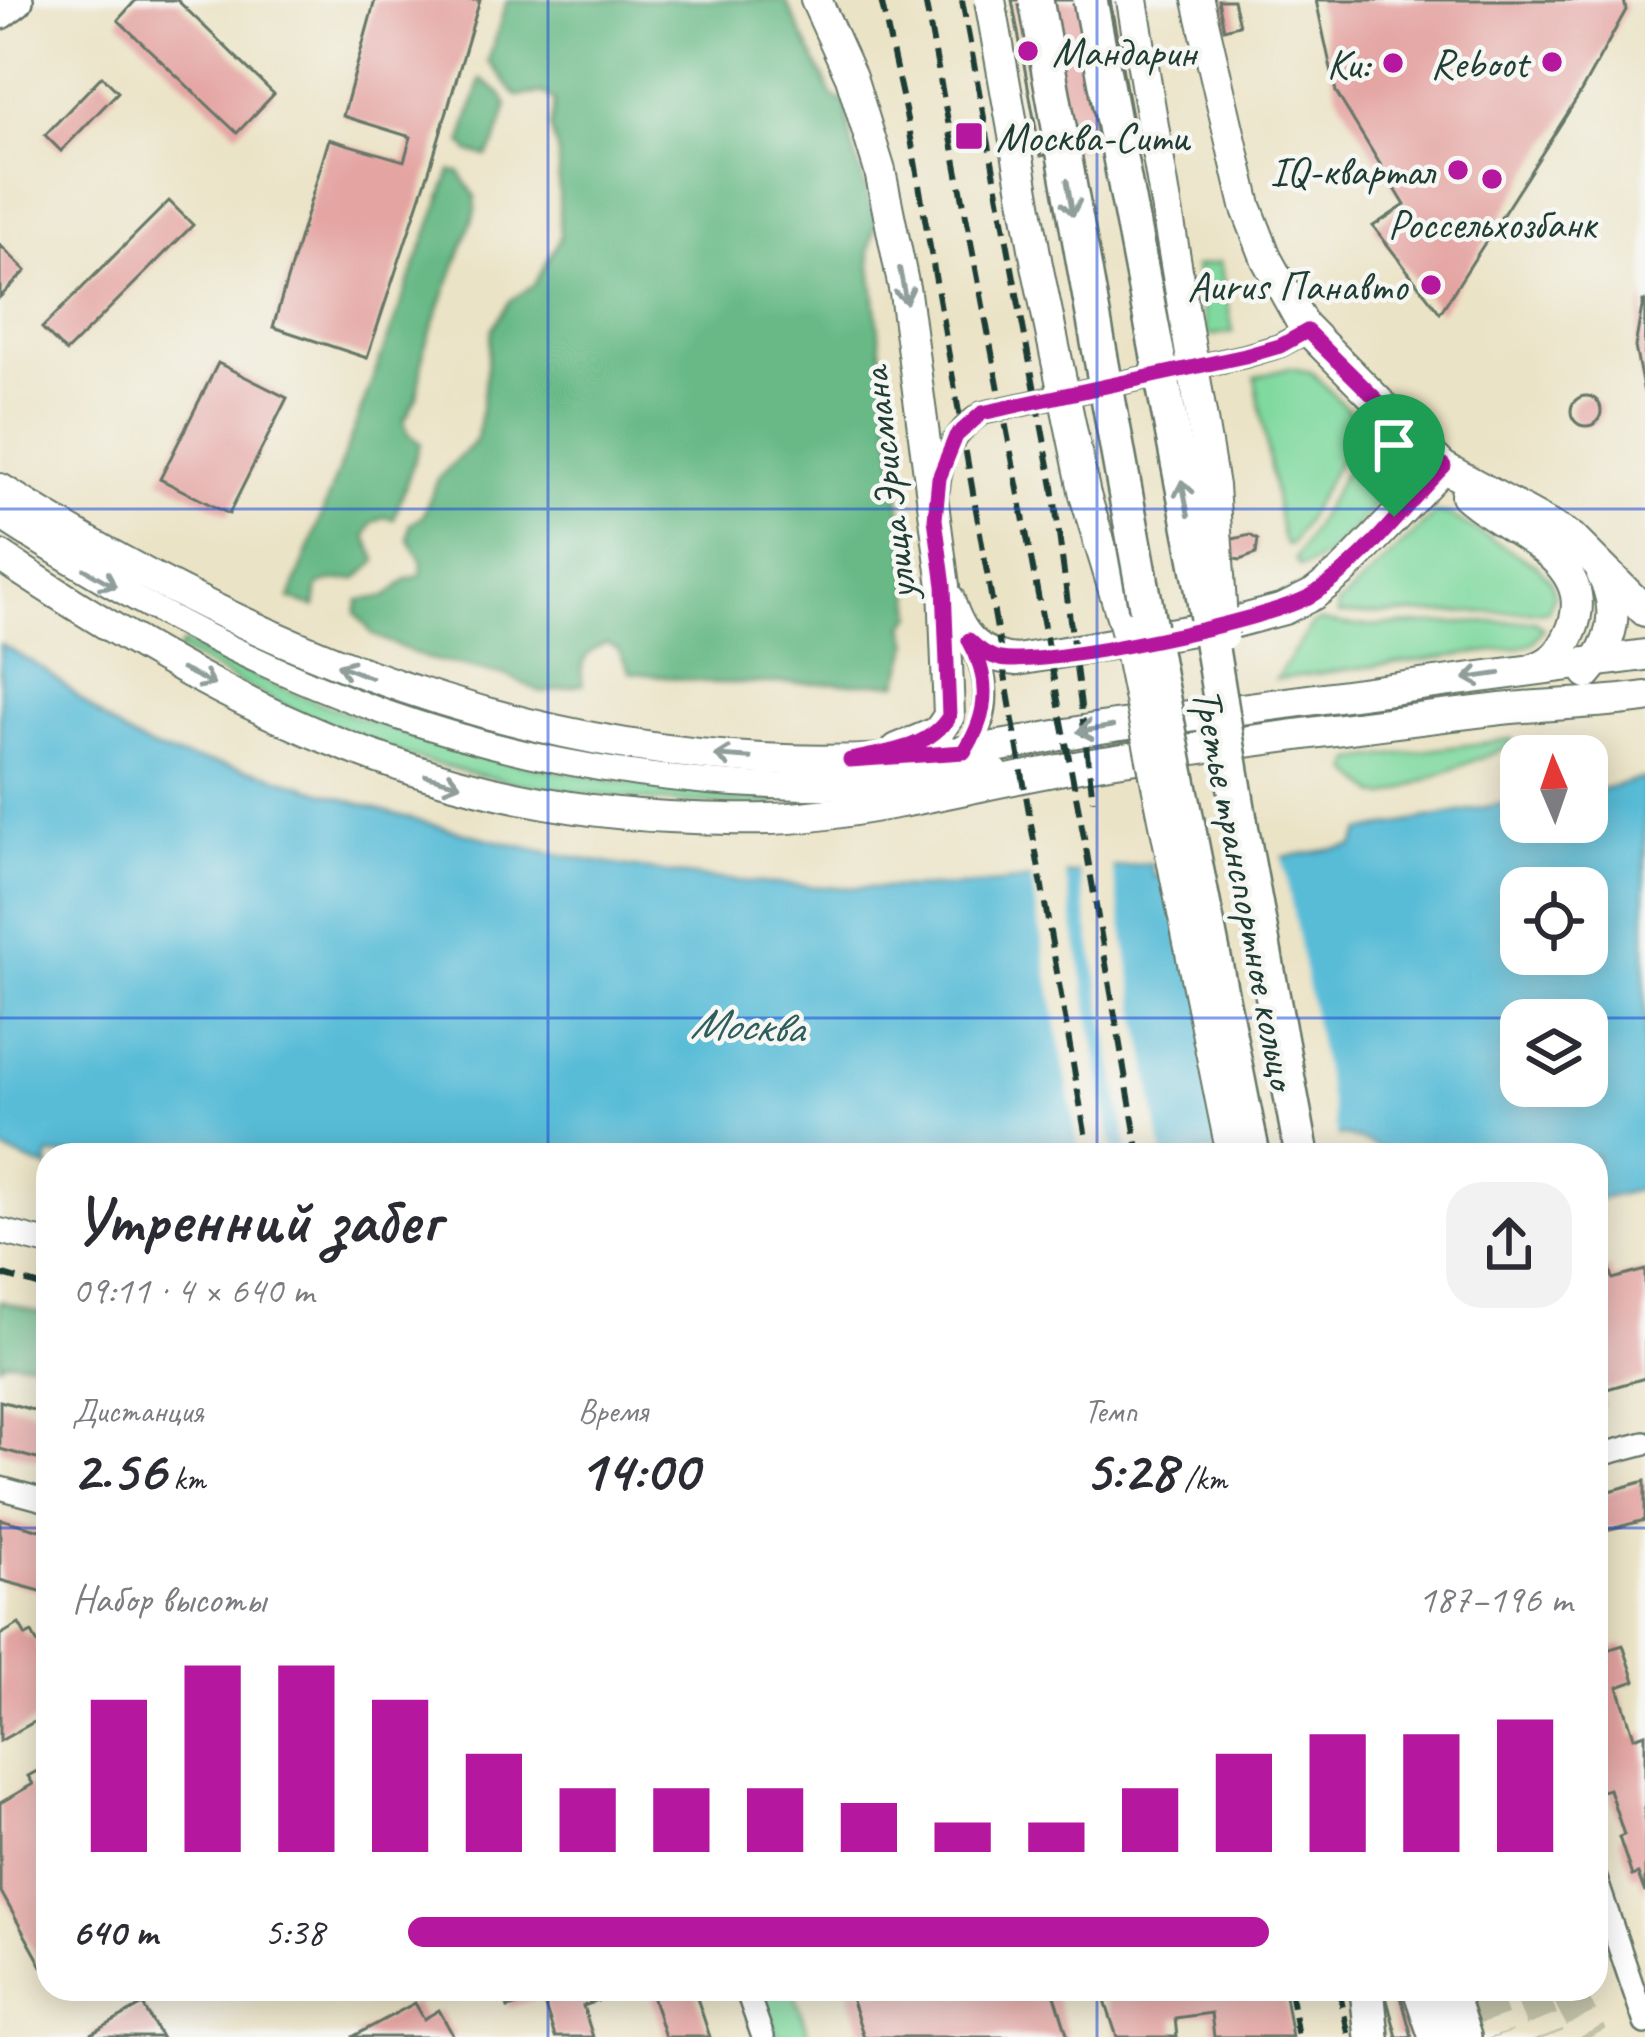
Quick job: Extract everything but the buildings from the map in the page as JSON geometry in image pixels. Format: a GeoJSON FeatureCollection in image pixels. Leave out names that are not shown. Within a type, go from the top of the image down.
{"type":"FeatureCollection","features":[{"type":"Feature","properties":{"kind":"main road"},"geometry":{"type":"LineString","coordinates":[[0,13],[16,0]]}},
{"type":"Feature","properties":{"kind":"main road","name":"улица Эрисмана"},"geometry":{"type":"LineString","coordinates":[[816,0],[850,76],[880,171],[905,293],[944,586],[949,716],[938,732],[924,740],[850,760]]}},
{"type":"Feature","properties":{"kind":"main road"},"geometry":{"type":"LineString","coordinates":[[841,0],[866,82],[880,171]]}},
{"type":"Feature","properties":{"kind":"main road"},"geometry":{"type":"LineString","coordinates":[[991,0],[1036,265],[1085,495],[1125,626],[1230,1143]]}},
{"type":"Feature","properties":{"kind":"main road","name":"Третье транспортное кольцо"},"geometry":{"type":"LineString","coordinates":[[1036,0],[1160,684],[1251,1143]]}},
{"type":"Feature","properties":{"kind":"main road","name":"Третье транспортное кольцо"},"geometry":{"type":"LineString","coordinates":[[1090,0],[1301,1143]]}},
{"type":"Feature","properties":{"kind":"main road"},"geometry":{"type":"LineString","coordinates":[[1132,0],[1213,486],[1240,820]]}},
{"type":"Feature","properties":{"kind":"main road"},"geometry":{"type":"LineString","coordinates":[[1198,0],[1246,206],[1267,260],[1307,331],[1444,466],[1460,490],[1486,514],[1553,555],[1576,586],[1577,613],[1564,645],[1548,664],[1531,669]]}},
{"type":"Feature","properties":{"kind":"main road"},"geometry":{"type":"LineString","coordinates":[[1444,466],[1553,525],[1585,549],[1645,611]]}},
{"type":"Feature","properties":{"kind":"main road"},"geometry":{"type":"LineString","coordinates":[[944,586],[969,640],[995,658],[1038,659],[1228,624],[1284,609],[1314,594],[1343,571],[1444,466]]}},
{"type":"Feature","properties":{"kind":"main road"},"geometry":{"type":"LineString","coordinates":[[0,489],[210,609],[406,691],[477,713],[679,753],[850,760],[964,752],[1107,727],[1645,655]]}},
{"type":"Feature","properties":{"kind":"main road"},"geometry":{"type":"LineString","coordinates":[[1507,708],[1571,686],[1598,661],[1609,640],[1613,620],[1606,581],[1585,549]]}},
{"type":"Feature","properties":{"kind":"main road"},"geometry":{"type":"LineString","coordinates":[[13,565],[178,667],[294,724],[426,776],[523,802],[589,812],[807,817],[1118,760],[1507,708],[1645,697]]}},
{"type":"Feature","properties":{"kind":"main road"},"geometry":{"type":"LineString","coordinates":[[1368,2001],[1372,2037]]}},
{"type":"Feature","properties":{"kind":"main road"},"geometry":{"type":"LineString","coordinates":[[1424,2001],[1436,2037]]}},
{"type":"Feature","properties":{"kind":"main road"},"geometry":{"type":"LineString","coordinates":[[1452,2001],[1465,2037]]}},
{"type":"Feature","properties":{"kind":"street"},"geometry":{"type":"LineString","coordinates":[[935,519],[945,454],[969,422],[982,413],[1245,356],[1280,346],[1307,331]]}},
{"type":"Feature","properties":{"kind":"street"},"geometry":{"type":"LineString","coordinates":[[0,517],[191,632],[292,679],[412,724],[495,747],[669,778],[808,787],[1118,760]]}},
{"type":"Feature","properties":{"kind":"street"},"geometry":{"type":"LineString","coordinates":[[921,777],[943,769],[964,752],[981,724],[986,689],[979,657],[969,640]]}},
{"type":"Feature","properties":{"kind":"street"},"geometry":{"type":"LineString","coordinates":[[0,1231],[36,1240]]}},
{"type":"Feature","properties":{"kind":"street"},"geometry":{"type":"LineString","coordinates":[[1608,1453],[1645,1443]]}},
{"type":"Feature","properties":{"kind":"street"},"geometry":{"type":"LineString","coordinates":[[0,1487],[36,1498]]}},
{"type":"Feature","properties":{"kind":"street"},"geometry":{"type":"LineString","coordinates":[[1608,1915],[1645,2024]]}},
{"type":"Feature","properties":{"kind":"street"},"geometry":{"type":"LineString","coordinates":[[750,2001],[763,2037]]}},
{"type":"Feature","properties":{"kind":"green space"},"geometry":{"type":"Polygon","coordinates":[[[507,0],[785,0],[833,97],[845,102],[852,145],[876,223],[869,250],[914,615],[905,625],[910,644],[898,683],[713,683],[630,672],[618,649],[606,643],[585,659],[583,684],[543,693],[505,675],[425,658],[373,635],[356,613],[359,600],[386,597],[407,579],[421,575],[422,562],[408,538],[410,524],[422,517],[438,479],[477,439],[492,329],[510,301],[533,286],[560,239],[558,154],[551,129],[555,101],[544,93],[517,96],[488,62],[507,0]]]}},
{"type":"Feature","properties":{"kind":"green space"},"geometry":{"type":"Polygon","coordinates":[[[481,79],[507,105],[487,156],[469,152],[462,142],[481,79]]]}},
{"type":"Feature","properties":{"kind":"green space"},"geometry":{"type":"Polygon","coordinates":[[[451,171],[459,172],[475,196],[476,210],[424,349],[417,397],[404,421],[408,434],[420,443],[394,519],[383,517],[372,523],[366,536],[377,561],[357,579],[318,586],[315,607],[290,599],[451,171]]]}},
{"type":"Feature","properties":{"kind":"green space"},"geometry":{"type":"Polygon","coordinates":[[[1220,262],[1233,332],[1207,336],[1195,267],[1220,262]]]}},
{"type":"Feature","properties":{"kind":"green space"},"geometry":{"type":"Polygon","coordinates":[[[1290,368],[1311,372],[1357,419],[1359,427],[1287,546],[1255,377],[1290,368]]]}},
{"type":"Feature","properties":{"kind":"green space"},"geometry":{"type":"Polygon","coordinates":[[[1367,434],[1374,434],[1393,454],[1394,481],[1337,546],[1299,567],[1295,559],[1367,434]]]}},
{"type":"Feature","properties":{"kind":"green space"},"geometry":{"type":"Polygon","coordinates":[[[1436,513],[1449,515],[1537,566],[1550,580],[1554,595],[1548,611],[1338,615],[1338,605],[1436,513]]]}},
{"type":"Feature","properties":{"kind":"green space"},"geometry":{"type":"Polygon","coordinates":[[[1319,621],[1354,626],[1535,621],[1543,629],[1533,643],[1516,648],[1276,679],[1319,621]]]}},
{"type":"Feature","properties":{"kind":"green space"},"geometry":{"type":"Polygon","coordinates":[[[183,643],[327,706],[471,752],[619,782],[776,799],[776,804],[583,794],[442,766],[312,718],[178,650],[183,643]]]}},
{"type":"Feature","properties":{"kind":"green space"},"geometry":{"type":"Polygon","coordinates":[[[1500,741],[1500,750],[1387,796],[1378,795],[1350,771],[1353,760],[1500,741]]]}},
{"type":"Feature","properties":{"kind":"green space"},"geometry":{"type":"Polygon","coordinates":[[[0,1301],[36,1312],[36,1362],[5,1361],[0,1365],[0,1301]]]}},
{"type":"Feature","properties":{"kind":"green space"},"geometry":{"type":"Polygon","coordinates":[[[764,2001],[797,2001],[810,2037],[777,2037],[764,2001]]]}},
{"type":"Feature","properties":{"kind":"water","name":"Москва"},"geometry":{"type":"Polygon","coordinates":[[[0,644],[48,672],[122,732],[166,753],[256,771],[527,848],[698,877],[784,885],[961,886],[1151,863],[1154,877],[1354,846],[1361,831],[1500,804],[1500,843],[1608,843],[1608,788],[1645,778],[1645,1188],[1608,1197],[1608,1143],[1368,1143],[1343,1136],[1285,1143],[36,1143],[36,1164],[0,1149],[0,644]]]}},
{"type":"Feature","properties":{"kind":"pier"},"geometry":{"type":"Polygon","coordinates":[[[1281,851],[1338,1143],[1258,1143],[1164,869],[1281,851]]]}},
{"type":"Feature","properties":{"kind":"pier"},"geometry":{"type":"Polygon","coordinates":[[[1111,862],[1161,1143],[1127,1143],[1078,866],[1111,862]]]}},
{"type":"Feature","properties":{"kind":"pier"},"geometry":{"type":"Polygon","coordinates":[[[1064,867],[1111,1143],[1078,1143],[1030,872],[1064,867]]]}},
{"type":"Feature","properties":{"kind":"tunnel"},"geometry":{"type":"LineString","coordinates":[[1485,2001],[1497,2037]]}},
{"type":"Feature","properties":{"kind":"tunnel"},"geometry":{"type":"LineString","coordinates":[[1534,2001],[1548,2037]]}},
{"type":"Feature","properties":{"kind":"tunnel"},"geometry":{"type":"LineString","coordinates":[[1572,2001],[1591,2037]]}},
{"type":"Feature","properties":{"kind":"railway"},"geometry":{"type":"LineString","coordinates":[[881,0],[910,133],[1087,1143]]}},
{"type":"Feature","properties":{"kind":"railway"},"geometry":{"type":"LineString","coordinates":[[925,0],[1086,848],[1137,1143]]}},
{"type":"Feature","properties":{"kind":"railway"},"geometry":{"type":"LineString","coordinates":[[962,0],[1053,487],[1093,800]]}},
{"type":"Feature","properties":{"kind":"railway"},"geometry":{"type":"LineString","coordinates":[[0,1274],[36,1284]]}},
{"type":"Feature","properties":{"kind":"railway"},"geometry":{"type":"LineString","coordinates":[[1292,2001],[1298,2037]]}},
{"type":"Feature","properties":{"kind":"railway"},"geometry":{"type":"LineString","coordinates":[[1342,2001],[1349,2037]]}},
{"type":"Feature","properties":{"kind":"place","name":"Мандарин"},"geometry":{"type":"Point","coordinates":[1028,51]}},
{"type":"Feature","properties":{"kind":"place","name":"Reboot"},"geometry":{"type":"Point","coordinates":[1552,62]}},
{"type":"Feature","properties":{"kind":"place","name":"Ku:"},"geometry":{"type":"Point","coordinates":[1393,63]}},
{"type":"Feature","properties":{"kind":"place","name":"Москва-Сити"},"geometry":{"type":"Point","coordinates":[969,136]}},
{"type":"Feature","properties":{"kind":"place","name":"IQ-квартал"},"geometry":{"type":"Point","coordinates":[1458,170]}},
{"type":"Feature","properties":{"kind":"place","name":"Россельхозбанк"},"geometry":{"type":"Point","coordinates":[1492,179]}},
{"type":"Feature","properties":{"kind":"place","name":"Aurus Панавто"},"geometry":{"type":"Point","coordinates":[1431,285]}},
{"type":"Feature","properties":{"kind":"route"},"geometry":{"type":"LineString","coordinates":[[1307,331],[1444,466],[1394,517],[1314,594],[1258,617],[1038,659],[995,658],[969,640],[979,657],[986,689],[981,724],[964,752],[850,760],[924,740],[938,732],[949,716],[944,586],[935,519],[939,478],[956,436],[982,413],[1245,356],[1280,346],[1307,331]]}}]}
